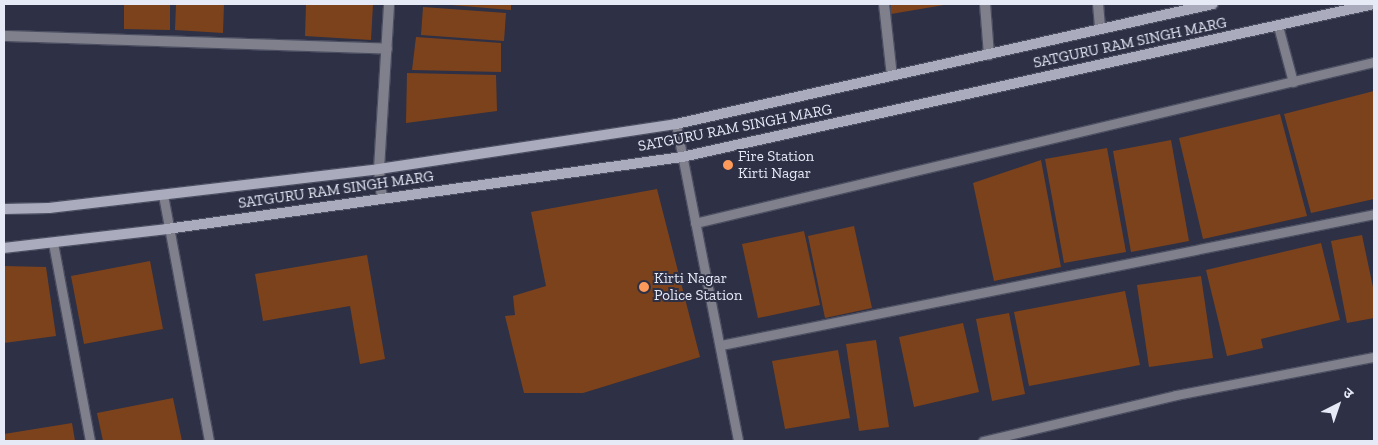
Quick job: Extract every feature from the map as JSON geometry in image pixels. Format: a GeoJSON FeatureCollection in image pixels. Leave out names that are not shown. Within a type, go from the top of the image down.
{"type":"FeatureCollection","features":[{"type":"Feature","properties":{"kind":"main road","name":"SATGURU RAM SINGH MARG"},"geometry":{"type":"LineString","coordinates":[[4,209],[49,208],[379,169],[676,124],[1213,4]]}},
{"type":"Feature","properties":{"kind":"main road","name":"SATGURU RAM SINGH MARG"},"geometry":{"type":"LineString","coordinates":[[4,248],[168,229],[682,157],[1374,4]]}},
{"type":"Feature","properties":{"kind":"street"},"geometry":{"type":"LineString","coordinates":[[382,199],[379,169],[389,4]]}},
{"type":"Feature","properties":{"kind":"street"},"geometry":{"type":"LineString","coordinates":[[884,4],[892,76]]}},
{"type":"Feature","properties":{"kind":"street"},"geometry":{"type":"LineString","coordinates":[[985,4],[989,55]]}},
{"type":"Feature","properties":{"kind":"street"},"geometry":{"type":"LineString","coordinates":[[1098,4],[1100,29]]}},
{"type":"Feature","properties":{"kind":"street"},"geometry":{"type":"LineString","coordinates":[[4,36],[387,49]]}},
{"type":"Feature","properties":{"kind":"lane"},"geometry":{"type":"LineString","coordinates":[[1278,26],[1293,82]]}},
{"type":"Feature","properties":{"kind":"lane"},"geometry":{"type":"LineString","coordinates":[[695,223],[1374,62]]}},
{"type":"Feature","properties":{"kind":"lane"},"geometry":{"type":"LineString","coordinates":[[676,124],[721,345],[738,441]]}},
{"type":"Feature","properties":{"kind":"lane"},"geometry":{"type":"LineString","coordinates":[[163,195],[208,441]]}},
{"type":"Feature","properties":{"kind":"lane"},"geometry":{"type":"LineString","coordinates":[[721,345],[1374,214]]}},
{"type":"Feature","properties":{"kind":"lane"},"geometry":{"type":"LineString","coordinates":[[53,243],[90,441]]}},
{"type":"Feature","properties":{"kind":"lane"},"geometry":{"type":"LineString","coordinates":[[989,441],[1176,395],[1374,357]]}},
{"type":"Feature","properties":{"kind":"building"},"geometry":{"type":"Polygon","coordinates":[[[124,4],[170,4],[170,30],[124,29],[124,4]]]}},
{"type":"Feature","properties":{"kind":"building"},"geometry":{"type":"Polygon","coordinates":[[[176,4],[224,4],[223,33],[175,30],[176,4]]]}},
{"type":"Feature","properties":{"kind":"building"},"geometry":{"type":"Polygon","coordinates":[[[306,4],[373,4],[371,40],[305,36],[306,4]]]}},
{"type":"Feature","properties":{"kind":"building"},"geometry":{"type":"Polygon","coordinates":[[[440,4],[511,4],[511,10],[440,4]]]}},
{"type":"Feature","properties":{"kind":"building"},"geometry":{"type":"Polygon","coordinates":[[[891,4],[944,4],[944,5],[891,14],[891,4]]]}},
{"type":"Feature","properties":{"kind":"building"},"geometry":{"type":"Polygon","coordinates":[[[423,7],[506,13],[504,41],[421,35],[423,7]]]}},
{"type":"Feature","properties":{"kind":"building"},"geometry":{"type":"Polygon","coordinates":[[[416,37],[501,43],[501,72],[412,70],[416,37]]]}},
{"type":"Feature","properties":{"kind":"building"},"geometry":{"type":"Polygon","coordinates":[[[407,73],[496,75],[497,111],[406,123],[407,73]]]}},
{"type":"Feature","properties":{"kind":"building"},"geometry":{"type":"Polygon","coordinates":[[[1374,91],[1374,199],[1311,213],[1284,114],[1374,91]]]}},
{"type":"Feature","properties":{"kind":"building"},"geometry":{"type":"Polygon","coordinates":[[[1280,114],[1307,216],[1203,239],[1179,138],[1280,114]]]}},
{"type":"Feature","properties":{"kind":"building"},"geometry":{"type":"Polygon","coordinates":[[[1171,140],[1189,241],[1131,252],[1113,151],[1171,140]]]}},
{"type":"Feature","properties":{"kind":"building"},"geometry":{"type":"Polygon","coordinates":[[[1107,148],[1126,252],[1064,263],[1045,159],[1107,148]]]}},
{"type":"Feature","properties":{"kind":"building"},"geometry":{"type":"Polygon","coordinates":[[[1041,160],[1061,267],[994,281],[973,183],[1041,160]]]}},
{"type":"Feature","properties":{"kind":"building","name":"Kirti Nagar Police Station"},"geometry":{"type":"Polygon","coordinates":[[[657,189],[700,357],[583,393],[524,393],[505,316],[515,315],[513,296],[546,286],[531,212],[657,189]]]}},
{"type":"Feature","properties":{"kind":"building"},"geometry":{"type":"Polygon","coordinates":[[[854,226],[872,308],[825,318],[808,236],[854,226]]]}},
{"type":"Feature","properties":{"kind":"building"},"geometry":{"type":"Polygon","coordinates":[[[804,231],[820,305],[758,318],[742,244],[804,231]]]}},
{"type":"Feature","properties":{"kind":"building"},"geometry":{"type":"Polygon","coordinates":[[[1362,235],[1374,292],[1374,318],[1347,323],[1331,241],[1362,235]]]}},
{"type":"Feature","properties":{"kind":"building"},"geometry":{"type":"Polygon","coordinates":[[[1321,243],[1340,320],[1261,339],[1263,348],[1227,356],[1206,270],[1321,243]]]}},
{"type":"Feature","properties":{"kind":"building"},"geometry":{"type":"Polygon","coordinates":[[[367,255],[385,359],[360,364],[350,306],[263,321],[255,274],[367,255]]]}},
{"type":"Feature","properties":{"kind":"building"},"geometry":{"type":"Polygon","coordinates":[[[150,261],[163,329],[84,344],[71,276],[150,261]]]}},
{"type":"Feature","properties":{"kind":"building"},"geometry":{"type":"Polygon","coordinates":[[[4,266],[46,267],[56,336],[4,343],[4,266]]]}},
{"type":"Feature","properties":{"kind":"building"},"geometry":{"type":"Polygon","coordinates":[[[1201,276],[1213,358],[1149,367],[1137,285],[1201,276]]]}},
{"type":"Feature","properties":{"kind":"building"},"geometry":{"type":"Polygon","coordinates":[[[1125,291],[1140,365],[1029,386],[1014,312],[1125,291]]]}},
{"type":"Feature","properties":{"kind":"building"},"geometry":{"type":"Polygon","coordinates":[[[1009,313],[1025,394],[992,401],[976,319],[1009,313]]]}},
{"type":"Feature","properties":{"kind":"building"},"geometry":{"type":"Polygon","coordinates":[[[963,323],[979,392],[914,407],[899,337],[963,323]]]}},
{"type":"Feature","properties":{"kind":"building"},"geometry":{"type":"Polygon","coordinates":[[[876,340],[889,427],[859,431],[846,344],[876,340]]]}},
{"type":"Feature","properties":{"kind":"building"},"geometry":{"type":"Polygon","coordinates":[[[838,350],[850,418],[785,429],[772,361],[838,350]]]}},
{"type":"Feature","properties":{"kind":"building"},"geometry":{"type":"Polygon","coordinates":[[[173,398],[182,441],[103,441],[97,413],[173,398]]]}},
{"type":"Feature","properties":{"kind":"building"},"geometry":{"type":"Polygon","coordinates":[[[72,423],[75,441],[4,441],[4,434],[72,423]]]}},
{"type":"Feature","properties":{"kind":"place","name":"Fire Station Kirti Nagar"},"geometry":{"type":"Point","coordinates":[728,165]}},
{"type":"Feature","properties":{"kind":"place","name":"Kirti Nagar Police Station"},"geometry":{"type":"Point","coordinates":[644,287]}}]}
